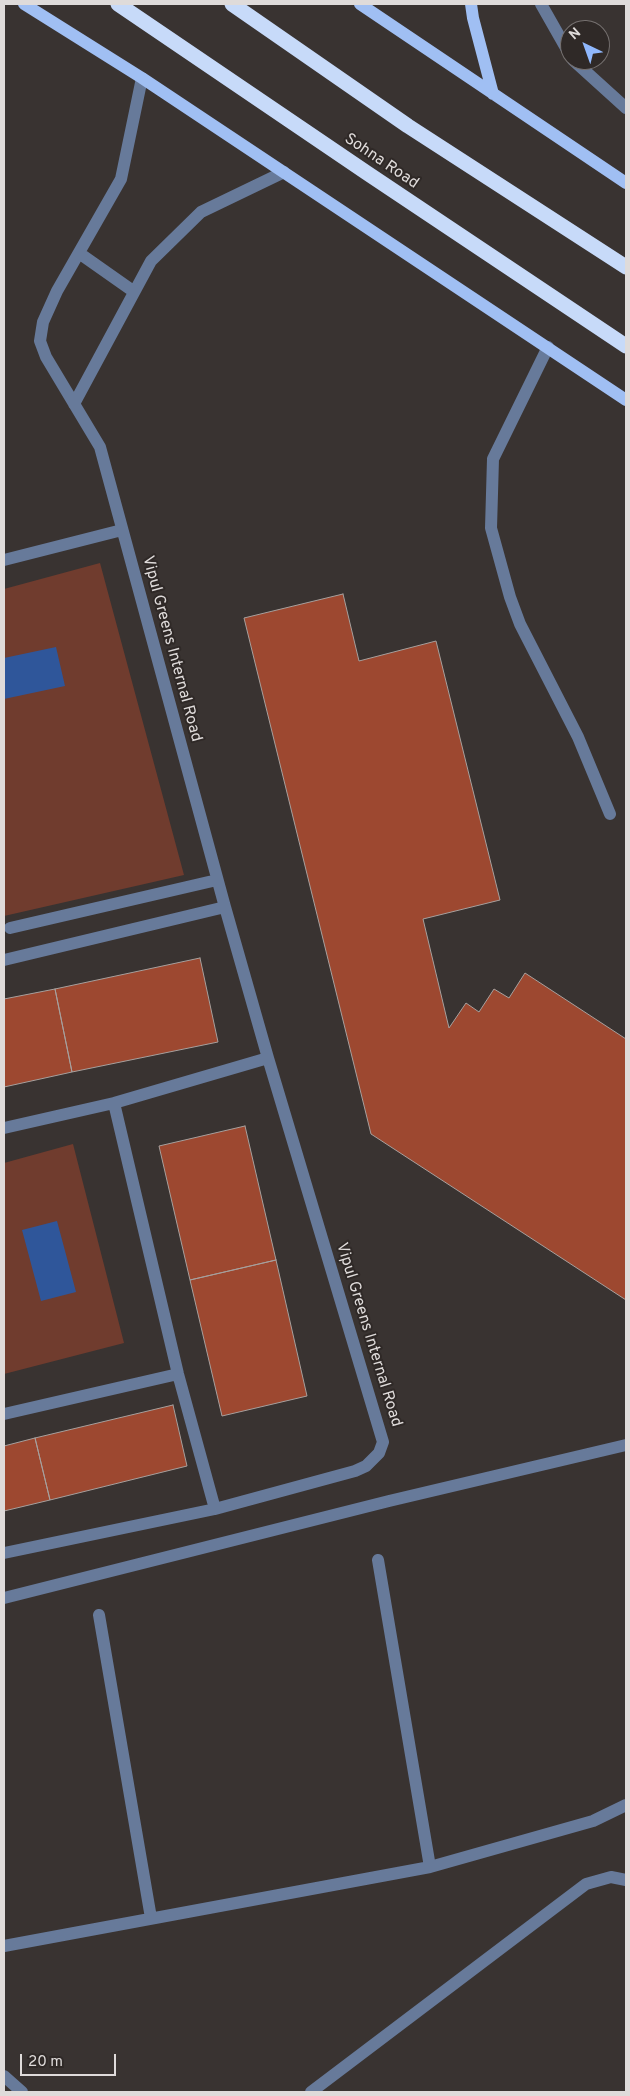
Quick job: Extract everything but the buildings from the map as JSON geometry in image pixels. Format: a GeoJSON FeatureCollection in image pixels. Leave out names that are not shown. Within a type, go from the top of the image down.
{"type":"FeatureCollection","features":[{"type":"Feature","properties":{"kind":"highway","name":"Sohna Road"},"geometry":{"type":"LineString","coordinates":[[118,4],[626,346]]}},
{"type":"Feature","properties":{"kind":"highway"},"geometry":{"type":"LineString","coordinates":[[232,4],[408,126],[626,266]]}},
{"type":"Feature","properties":{"kind":"main road"},"geometry":{"type":"LineString","coordinates":[[24,4],[142,78],[626,400]]}},
{"type":"Feature","properties":{"kind":"main road"},"geometry":{"type":"LineString","coordinates":[[360,4],[626,184]]}},
{"type":"Feature","properties":{"kind":"main road"},"geometry":{"type":"LineString","coordinates":[[471,4],[472,18],[493,94]]}},
{"type":"Feature","properties":{"kind":"street"},"geometry":{"type":"LineString","coordinates":[[541,4],[560,37]]}},
{"type":"Feature","properties":{"kind":"street"},"geometry":{"type":"LineString","coordinates":[[584,70],[626,108]]}},
{"type":"Feature","properties":{"kind":"street","name":"Vipul Greens Internal Road"},"geometry":{"type":"LineString","coordinates":[[4,1553],[215,1509],[356,1471],[366,1466],[379,1453],[383,1442],[268,1058],[217,880],[100,447],[46,357],[40,341],[43,322],[121,179],[142,78]]}},
{"type":"Feature","properties":{"kind":"street"},"geometry":{"type":"LineString","coordinates":[[74,404],[151,261],[201,212],[284,172]]}},
{"type":"Feature","properties":{"kind":"street"},"geometry":{"type":"LineString","coordinates":[[79,253],[134,291]]}},
{"type":"Feature","properties":{"kind":"street"},"geometry":{"type":"LineString","coordinates":[[548,347],[493,459],[491,528],[510,597],[520,624],[578,737],[610,814]]}},
{"type":"Feature","properties":{"kind":"street"},"geometry":{"type":"LineString","coordinates":[[4,560],[122,530]]}},
{"type":"Feature","properties":{"kind":"street"},"geometry":{"type":"LineString","coordinates":[[10,928],[217,880]]}},
{"type":"Feature","properties":{"kind":"street"},"geometry":{"type":"LineString","coordinates":[[4,960],[225,908]]}},
{"type":"Feature","properties":{"kind":"street"},"geometry":{"type":"LineString","coordinates":[[4,1128],[114,1103],[268,1058]]}},
{"type":"Feature","properties":{"kind":"street"},"geometry":{"type":"LineString","coordinates":[[114,1103],[178,1374],[215,1509]]}},
{"type":"Feature","properties":{"kind":"street"},"geometry":{"type":"LineString","coordinates":[[4,1414],[178,1374]]}},
{"type":"Feature","properties":{"kind":"street"},"geometry":{"type":"LineString","coordinates":[[4,1598],[626,1445]]}},
{"type":"Feature","properties":{"kind":"street"},"geometry":{"type":"LineString","coordinates":[[378,1560],[430,1867]]}},
{"type":"Feature","properties":{"kind":"street"},"geometry":{"type":"LineString","coordinates":[[99,1615],[151,1918]]}},
{"type":"Feature","properties":{"kind":"street"},"geometry":{"type":"LineString","coordinates":[[4,1946],[430,1867],[593,1821],[626,1804]]}},
{"type":"Feature","properties":{"kind":"street"},"geometry":{"type":"LineString","coordinates":[[311,2092],[586,1884],[611,1876],[626,1880]]}},
{"type":"Feature","properties":{"kind":"street"},"geometry":{"type":"LineString","coordinates":[[4,2076],[22,2092]]}},
{"type":"Feature","properties":{"kind":"shaded area"},"geometry":{"type":"Polygon","coordinates":[[[100,563],[184,875],[4,916],[4,589],[100,563]]]}},
{"type":"Feature","properties":{"kind":"shaded area"},"geometry":{"type":"Polygon","coordinates":[[[73,1144],[124,1343],[4,1374],[4,1163],[73,1144]]]}},
{"type":"Feature","properties":{"kind":"water"},"geometry":{"type":"Polygon","coordinates":[[[56,647],[65,686],[4,699],[4,658],[56,647]]]}},
{"type":"Feature","properties":{"kind":"water"},"geometry":{"type":"Polygon","coordinates":[[[57,1221],[76,1292],[41,1301],[22,1230],[57,1221]]]}}]}
